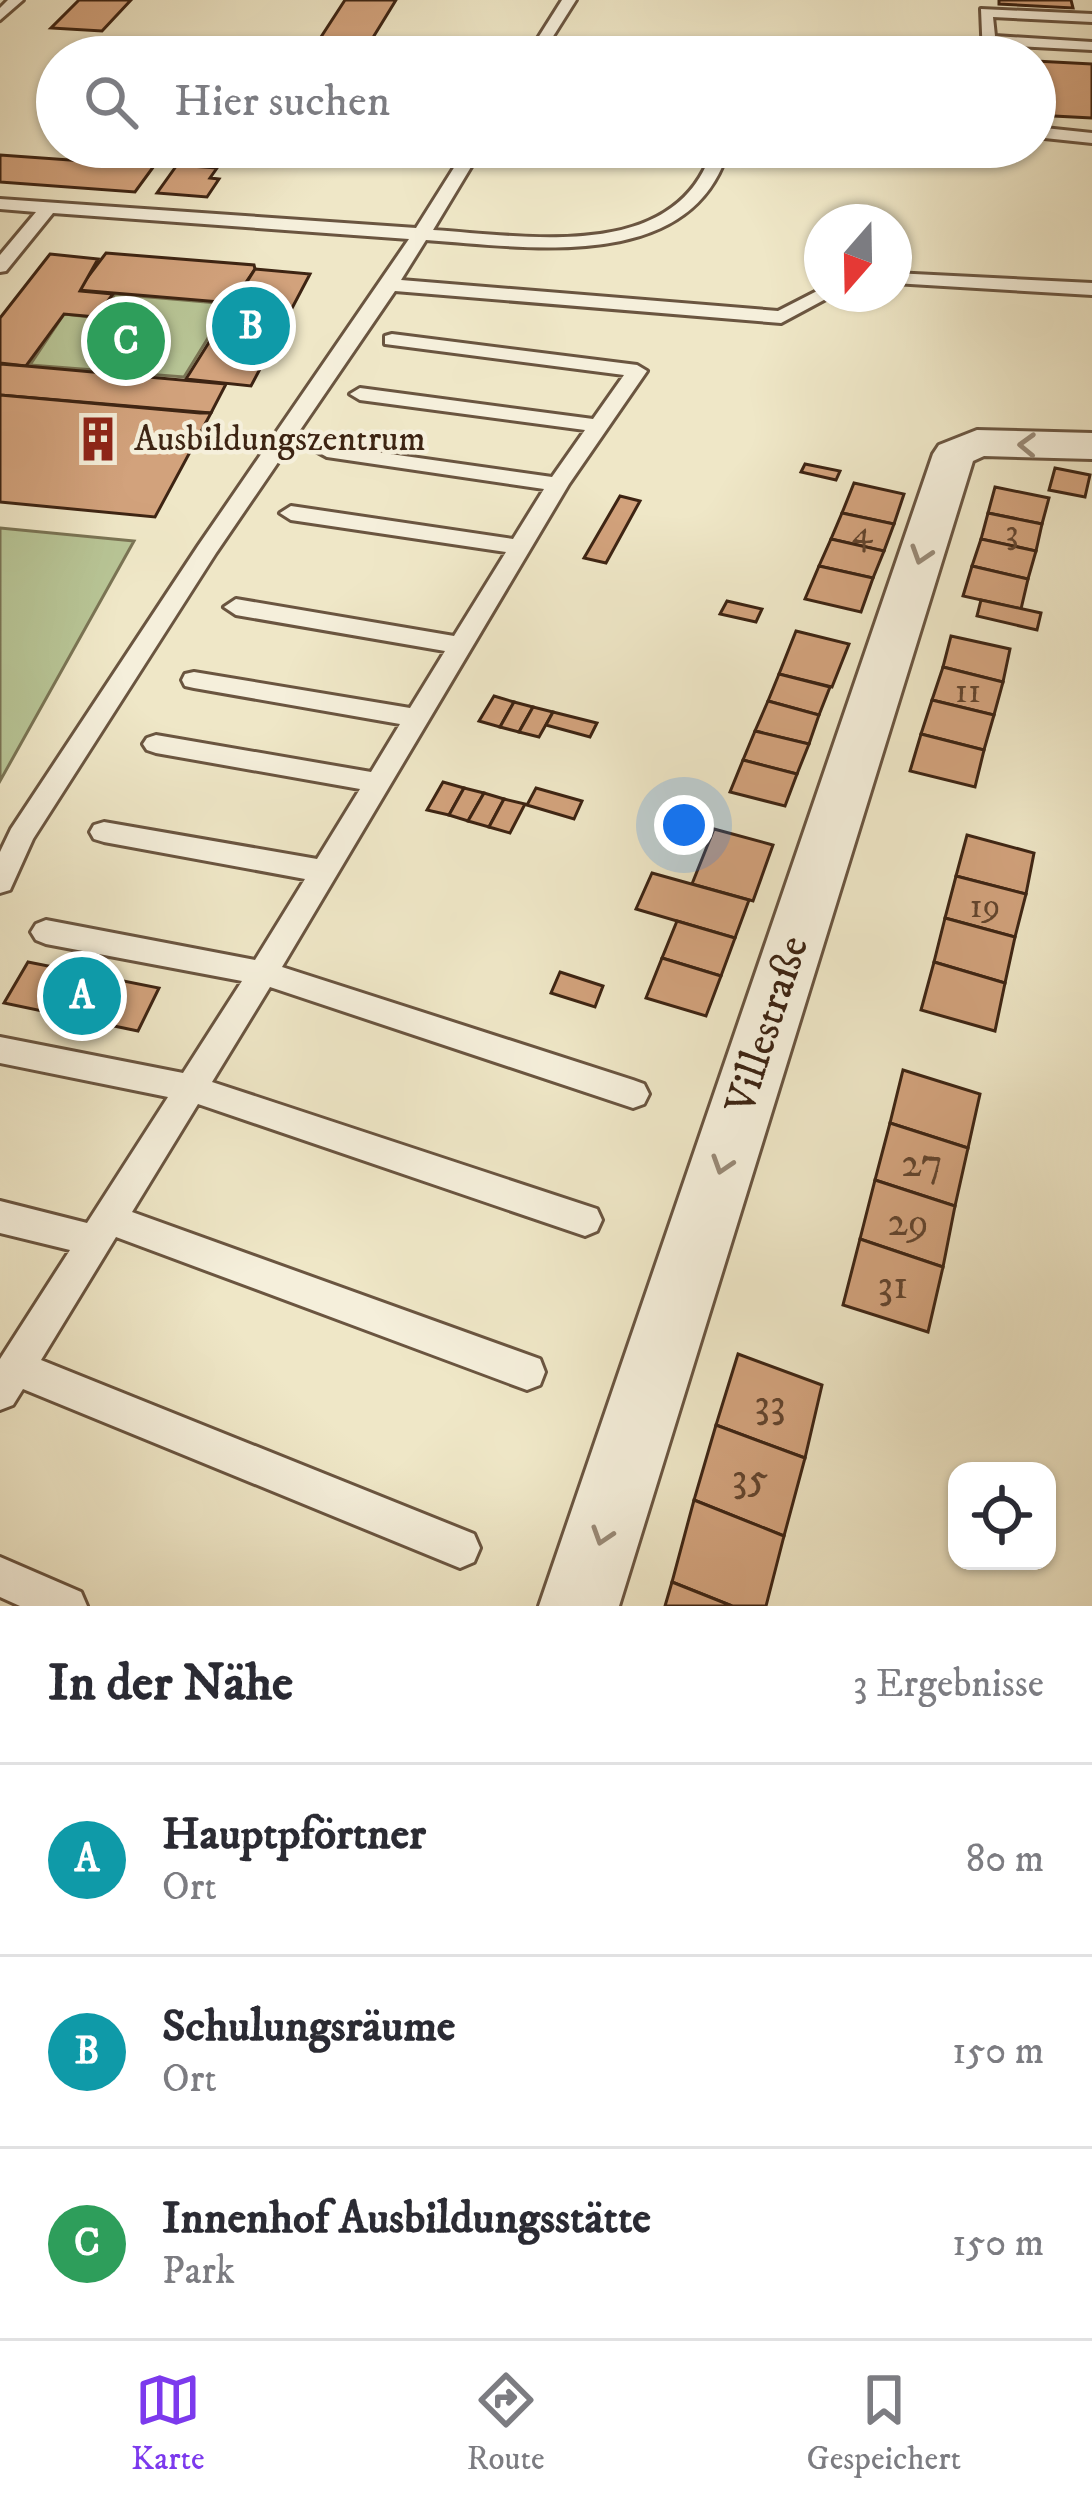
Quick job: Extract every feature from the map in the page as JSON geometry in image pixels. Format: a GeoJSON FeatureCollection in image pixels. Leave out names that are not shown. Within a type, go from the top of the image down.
{"type":"FeatureCollection","features":[{"type":"Feature","properties":{"kind":"street","name":"Villestraße"},"geometry":{"type":"LineString","coordinates":[[579,1606],[954,454],[962,447],[1092,446]]}},
{"type":"Feature","properties":{"kind":"lane"},"geometry":{"type":"LineString","coordinates":[[0,16],[16,0]]}},
{"type":"Feature","properties":{"kind":"lane"},"geometry":{"type":"LineString","coordinates":[[546,36],[569,0]]}},
{"type":"Feature","properties":{"kind":"lane"},"geometry":{"type":"LineString","coordinates":[[988,36],[986,13],[1092,18]]}},
{"type":"Feature","properties":{"kind":"lane"},"geometry":{"type":"LineString","coordinates":[[1056,47],[1092,46]]}},
{"type":"Feature","properties":{"kind":"lane"},"geometry":{"type":"LineString","coordinates":[[1056,135],[1092,139]]}},
{"type":"Feature","properties":{"kind":"lane"},"geometry":{"type":"LineString","coordinates":[[0,880],[10,835],[389,285],[461,168]]}},
{"type":"Feature","properties":{"kind":"lane"},"geometry":{"type":"LineString","coordinates":[[0,204],[559,244],[616,236],[699,200],[718,168]]}},
{"type":"Feature","properties":{"kind":"lane"},"geometry":{"type":"LineString","coordinates":[[0,267],[49,207]]}},
{"type":"Feature","properties":{"kind":"lane"},"geometry":{"type":"LineString","coordinates":[[912,279],[1092,289]]}},
{"type":"Feature","properties":{"kind":"lane"},"geometry":{"type":"LineString","coordinates":[[389,285],[781,317],[804,305]]}},
{"type":"Feature","properties":{"kind":"lane"},"geometry":{"type":"LineString","coordinates":[[392,340],[637,371],[558,484],[105,1230],[5,1383],[460,1548]]}},
{"type":"Feature","properties":{"kind":"lane"},"geometry":{"type":"LineString","coordinates":[[360,394],[601,426]]}},
{"type":"Feature","properties":{"kind":"lane"},"geometry":{"type":"LineString","coordinates":[[327,451],[558,484]]}},
{"type":"Feature","properties":{"kind":"lane"},"geometry":{"type":"LineString","coordinates":[[291,513],[520,548]]}},
{"type":"Feature","properties":{"kind":"lane"},"geometry":{"type":"LineString","coordinates":[[236,608],[459,645]]}},
{"type":"Feature","properties":{"kind":"lane"},"geometry":{"type":"LineString","coordinates":[[194,680],[419,718]]}},
{"type":"Feature","properties":{"kind":"lane"},"geometry":{"type":"LineString","coordinates":[[156,743],[379,783]]}},
{"type":"Feature","properties":{"kind":"lane"},"geometry":{"type":"LineString","coordinates":[[104,832],[323,872]]}},
{"type":"Feature","properties":{"kind":"lane"},"geometry":{"type":"LineString","coordinates":[[46,932],[263,973],[633,1094]]}},
{"type":"Feature","properties":{"kind":"lane"},"geometry":{"type":"LineString","coordinates":[[0,1050],[190,1088],[585,1220]]}},
{"type":"Feature","properties":{"kind":"lane"},"geometry":{"type":"LineString","coordinates":[[0,1217],[105,1230],[527,1372]]}},
{"type":"Feature","properties":{"kind":"lane"},"geometry":{"type":"LineString","coordinates":[[0,1576],[67,1606]]}},
{"type":"Feature","properties":{"kind":"green space"},"geometry":{"type":"Polygon","coordinates":[[[115,294],[229,304],[184,377],[30,365],[64,314],[98,318],[115,294]]]}},
{"type":"Feature","properties":{"kind":"green space"},"geometry":{"type":"Polygon","coordinates":[[[0,528],[134,541],[0,781],[0,528]]]}},
{"type":"Feature","properties":{"kind":"building"},"geometry":{"type":"Polygon","coordinates":[[[79,0],[131,0],[102,31],[51,28],[79,0]]]}},
{"type":"Feature","properties":{"kind":"building"},"geometry":{"type":"Polygon","coordinates":[[[345,0],[396,0],[374,36],[322,36],[345,0]]]}},
{"type":"Feature","properties":{"kind":"building"},"geometry":{"type":"Polygon","coordinates":[[[999,0],[1071,0],[1073,8],[999,4],[999,0]]]}},
{"type":"Feature","properties":{"kind":"building"},"geometry":{"type":"Polygon","coordinates":[[[1056,62],[1092,64],[1092,118],[1056,116],[1056,62]]]}},
{"type":"Feature","properties":{"kind":"building"},"geometry":{"type":"Polygon","coordinates":[[[0,155],[36,158],[36,168],[153,168],[135,192],[0,182],[0,155]]]}},
{"type":"Feature","properties":{"kind":"building"},"geometry":{"type":"Polygon","coordinates":[[[175,168],[217,168],[210,178],[219,179],[207,197],[157,193],[175,168]]]}},
{"type":"Feature","properties":{"kind":"building"},"geometry":{"type":"Polygon","coordinates":[[[106,253],[254,265],[255,269],[232,303],[78,290],[106,253]]]}},
{"type":"Feature","properties":{"kind":"building"},"geometry":{"type":"Polygon","coordinates":[[[50,254],[98,259],[80,291],[113,294],[96,317],[64,314],[26,366],[0,363],[0,318],[50,254]]]}},
{"type":"Feature","properties":{"kind":"building"},"geometry":{"type":"Polygon","coordinates":[[[255,269],[310,274],[251,386],[186,379],[255,269]]]}},
{"type":"Feature","properties":{"kind":"building"},"geometry":{"type":"Polygon","coordinates":[[[0,364],[226,384],[211,413],[0,395],[0,364]]]}},
{"type":"Feature","properties":{"kind":"building","name":"Ausbildungszentrum"},"geometry":{"type":"Polygon","coordinates":[[[0,395],[211,413],[155,517],[0,502],[0,395]]]}},
{"type":"Feature","properties":{"kind":"building"},"geometry":{"type":"Polygon","coordinates":[[[805,464],[840,471],[836,480],[801,472],[805,464]]]}},
{"type":"Feature","properties":{"kind":"building"},"geometry":{"type":"Polygon","coordinates":[[[1055,468],[1090,475],[1085,497],[1049,490],[1055,468]]]}},
{"type":"Feature","properties":{"kind":"building"},"geometry":{"type":"Polygon","coordinates":[[[854,483],[904,494],[894,524],[842,513],[854,483]]]}},
{"type":"Feature","properties":{"kind":"building"},"geometry":{"type":"Polygon","coordinates":[[[995,487],[1049,498],[1042,524],[988,513],[995,487]]]}},
{"type":"Feature","properties":{"kind":"building"},"geometry":{"type":"Polygon","coordinates":[[[620,496],[640,501],[606,563],[584,558],[620,496]]]}},
{"type":"Feature","properties":{"kind":"building"},"geometry":{"type":"Polygon","coordinates":[[[842,513],[894,524],[884,551],[831,539],[842,513]]]}},
{"type":"Feature","properties":{"kind":"building"},"geometry":{"type":"Polygon","coordinates":[[[988,513],[1042,524],[1036,551],[981,539],[988,513]]]}},
{"type":"Feature","properties":{"kind":"building"},"geometry":{"type":"Polygon","coordinates":[[[831,539],[884,551],[873,578],[819,566],[831,539]]]}},
{"type":"Feature","properties":{"kind":"building"},"geometry":{"type":"Polygon","coordinates":[[[981,539],[1036,551],[1028,579],[972,566],[981,539]]]}},
{"type":"Feature","properties":{"kind":"building"},"geometry":{"type":"Polygon","coordinates":[[[819,566],[873,578],[861,612],[805,599],[819,566]]]}},
{"type":"Feature","properties":{"kind":"building"},"geometry":{"type":"Polygon","coordinates":[[[972,566],[1028,579],[1021,609],[963,596],[972,566]]]}},
{"type":"Feature","properties":{"kind":"building"},"geometry":{"type":"Polygon","coordinates":[[[981,600],[1041,613],[1037,630],[977,616],[981,600]]]}},
{"type":"Feature","properties":{"kind":"building"},"geometry":{"type":"Polygon","coordinates":[[[727,601],[762,609],[756,622],[720,614],[727,601]]]}},
{"type":"Feature","properties":{"kind":"building"},"geometry":{"type":"Polygon","coordinates":[[[796,631],[849,644],[832,687],[779,674],[796,631]]]}},
{"type":"Feature","properties":{"kind":"building"},"geometry":{"type":"Polygon","coordinates":[[[951,636],[1010,649],[1003,682],[943,667],[951,636]]]}},
{"type":"Feature","properties":{"kind":"building"},"geometry":{"type":"Polygon","coordinates":[[[943,667],[1003,682],[994,715],[932,700],[943,667]]]}},
{"type":"Feature","properties":{"kind":"building"},"geometry":{"type":"Polygon","coordinates":[[[779,674],[830,687],[819,715],[768,701],[779,674]]]}},
{"type":"Feature","properties":{"kind":"building"},"geometry":{"type":"Polygon","coordinates":[[[494,696],[514,702],[500,727],[479,721],[494,696]]]}},
{"type":"Feature","properties":{"kind":"building"},"geometry":{"type":"Polygon","coordinates":[[[932,700],[994,715],[984,750],[921,734],[932,700]]]}},
{"type":"Feature","properties":{"kind":"building"},"geometry":{"type":"Polygon","coordinates":[[[768,701],[819,715],[809,744],[755,731],[768,701]]]}},
{"type":"Feature","properties":{"kind":"building"},"geometry":{"type":"Polygon","coordinates":[[[514,702],[533,707],[519,732],[500,727],[514,702]]]}},
{"type":"Feature","properties":{"kind":"building"},"geometry":{"type":"Polygon","coordinates":[[[533,707],[553,712],[539,737],[519,732],[533,707]]]}},
{"type":"Feature","properties":{"kind":"building"},"geometry":{"type":"Polygon","coordinates":[[[553,712],[597,723],[590,737],[546,725],[553,712]]]}},
{"type":"Feature","properties":{"kind":"building"},"geometry":{"type":"Polygon","coordinates":[[[755,731],[809,744],[797,774],[743,760],[755,731]]]}},
{"type":"Feature","properties":{"kind":"building"},"geometry":{"type":"Polygon","coordinates":[[[921,734],[984,750],[975,787],[910,771],[921,734]]]}},
{"type":"Feature","properties":{"kind":"building"},"geometry":{"type":"Polygon","coordinates":[[[743,760],[797,774],[785,806],[730,792],[743,760]]]}},
{"type":"Feature","properties":{"kind":"building"},"geometry":{"type":"Polygon","coordinates":[[[443,782],[464,788],[449,815],[427,810],[443,782]]]}},
{"type":"Feature","properties":{"kind":"building"},"geometry":{"type":"Polygon","coordinates":[[[464,788],[484,793],[468,821],[449,815],[464,788]]]}},
{"type":"Feature","properties":{"kind":"building"},"geometry":{"type":"Polygon","coordinates":[[[536,788],[582,801],[574,819],[527,805],[536,788]]]}},
{"type":"Feature","properties":{"kind":"building"},"geometry":{"type":"Polygon","coordinates":[[[484,793],[504,799],[489,827],[468,821],[484,793]]]}},
{"type":"Feature","properties":{"kind":"building"},"geometry":{"type":"Polygon","coordinates":[[[504,799],[525,804],[510,833],[489,827],[504,799]]]}},
{"type":"Feature","properties":{"kind":"building"},"geometry":{"type":"Polygon","coordinates":[[[714,829],[773,845],[753,901],[692,884],[714,829]]]}},
{"type":"Feature","properties":{"kind":"building"},"geometry":{"type":"Polygon","coordinates":[[[967,835],[1034,853],[1026,894],[956,876],[967,835]]]}},
{"type":"Feature","properties":{"kind":"building"},"geometry":{"type":"Polygon","coordinates":[[[652,873],[749,900],[735,938],[636,909],[652,873]]]}},
{"type":"Feature","properties":{"kind":"building"},"geometry":{"type":"Polygon","coordinates":[[[956,876],[1026,894],[1015,937],[945,918],[956,876]]]}},
{"type":"Feature","properties":{"kind":"building"},"geometry":{"type":"Polygon","coordinates":[[[945,918],[1015,937],[1005,983],[934,962],[945,918]]]}},
{"type":"Feature","properties":{"kind":"building"},"geometry":{"type":"Polygon","coordinates":[[[677,921],[735,938],[721,976],[662,958],[677,921]]]}},
{"type":"Feature","properties":{"kind":"building"},"geometry":{"type":"Polygon","coordinates":[[[662,958],[721,976],[706,1016],[646,998],[662,958]]]}},
{"type":"Feature","properties":{"kind":"building"},"geometry":{"type":"Polygon","coordinates":[[[28,962],[159,988],[138,1031],[4,1003],[28,962]]]}},
{"type":"Feature","properties":{"kind":"building"},"geometry":{"type":"Polygon","coordinates":[[[934,962],[1005,983],[995,1031],[921,1010],[934,962]]]}},
{"type":"Feature","properties":{"kind":"building"},"geometry":{"type":"Polygon","coordinates":[[[560,972],[603,986],[595,1007],[551,993],[560,972]]]}},
{"type":"Feature","properties":{"kind":"building"},"geometry":{"type":"Polygon","coordinates":[[[903,1070],[980,1094],[968,1148],[890,1123],[903,1070]]]}},
{"type":"Feature","properties":{"kind":"building"},"geometry":{"type":"Polygon","coordinates":[[[890,1123],[968,1148],[955,1206],[875,1180],[890,1123]]]}},
{"type":"Feature","properties":{"kind":"building"},"geometry":{"type":"Polygon","coordinates":[[[875,1180],[955,1206],[943,1267],[860,1239],[875,1180]]]}},
{"type":"Feature","properties":{"kind":"building"},"geometry":{"type":"Polygon","coordinates":[[[860,1239],[943,1267],[928,1332],[843,1305],[860,1239]]]}},
{"type":"Feature","properties":{"kind":"building"},"geometry":{"type":"Polygon","coordinates":[[[738,1354],[822,1385],[805,1458],[716,1425],[738,1354]]]}},
{"type":"Feature","properties":{"kind":"building"},"geometry":{"type":"Polygon","coordinates":[[[716,1425],[805,1458],[784,1536],[694,1500],[716,1425]]]}},
{"type":"Feature","properties":{"kind":"building"},"geometry":{"type":"Polygon","coordinates":[[[694,1500],[784,1536],[766,1606],[732,1606],[672,1582],[694,1500]]]}},
{"type":"Feature","properties":{"kind":"building"},"geometry":{"type":"Polygon","coordinates":[[[672,1582],[732,1606],[665,1606],[672,1582]]]}},
{"type":"Feature","properties":{"kind":"place","name":"Schulungsräume"},"geometry":{"type":"Point","coordinates":[251,326]}},
{"type":"Feature","properties":{"kind":"place","name":"Innenhof Ausbildungsstätte"},"geometry":{"type":"Point","coordinates":[126,341]}},
{"type":"Feature","properties":{"kind":"place","name":"Ausbildungszentrum"},"geometry":{"type":"Point","coordinates":[98,439]}},
{"type":"Feature","properties":{"kind":"place","name":"Hauptpförtner"},"geometry":{"type":"Point","coordinates":[82,996]}}]}
